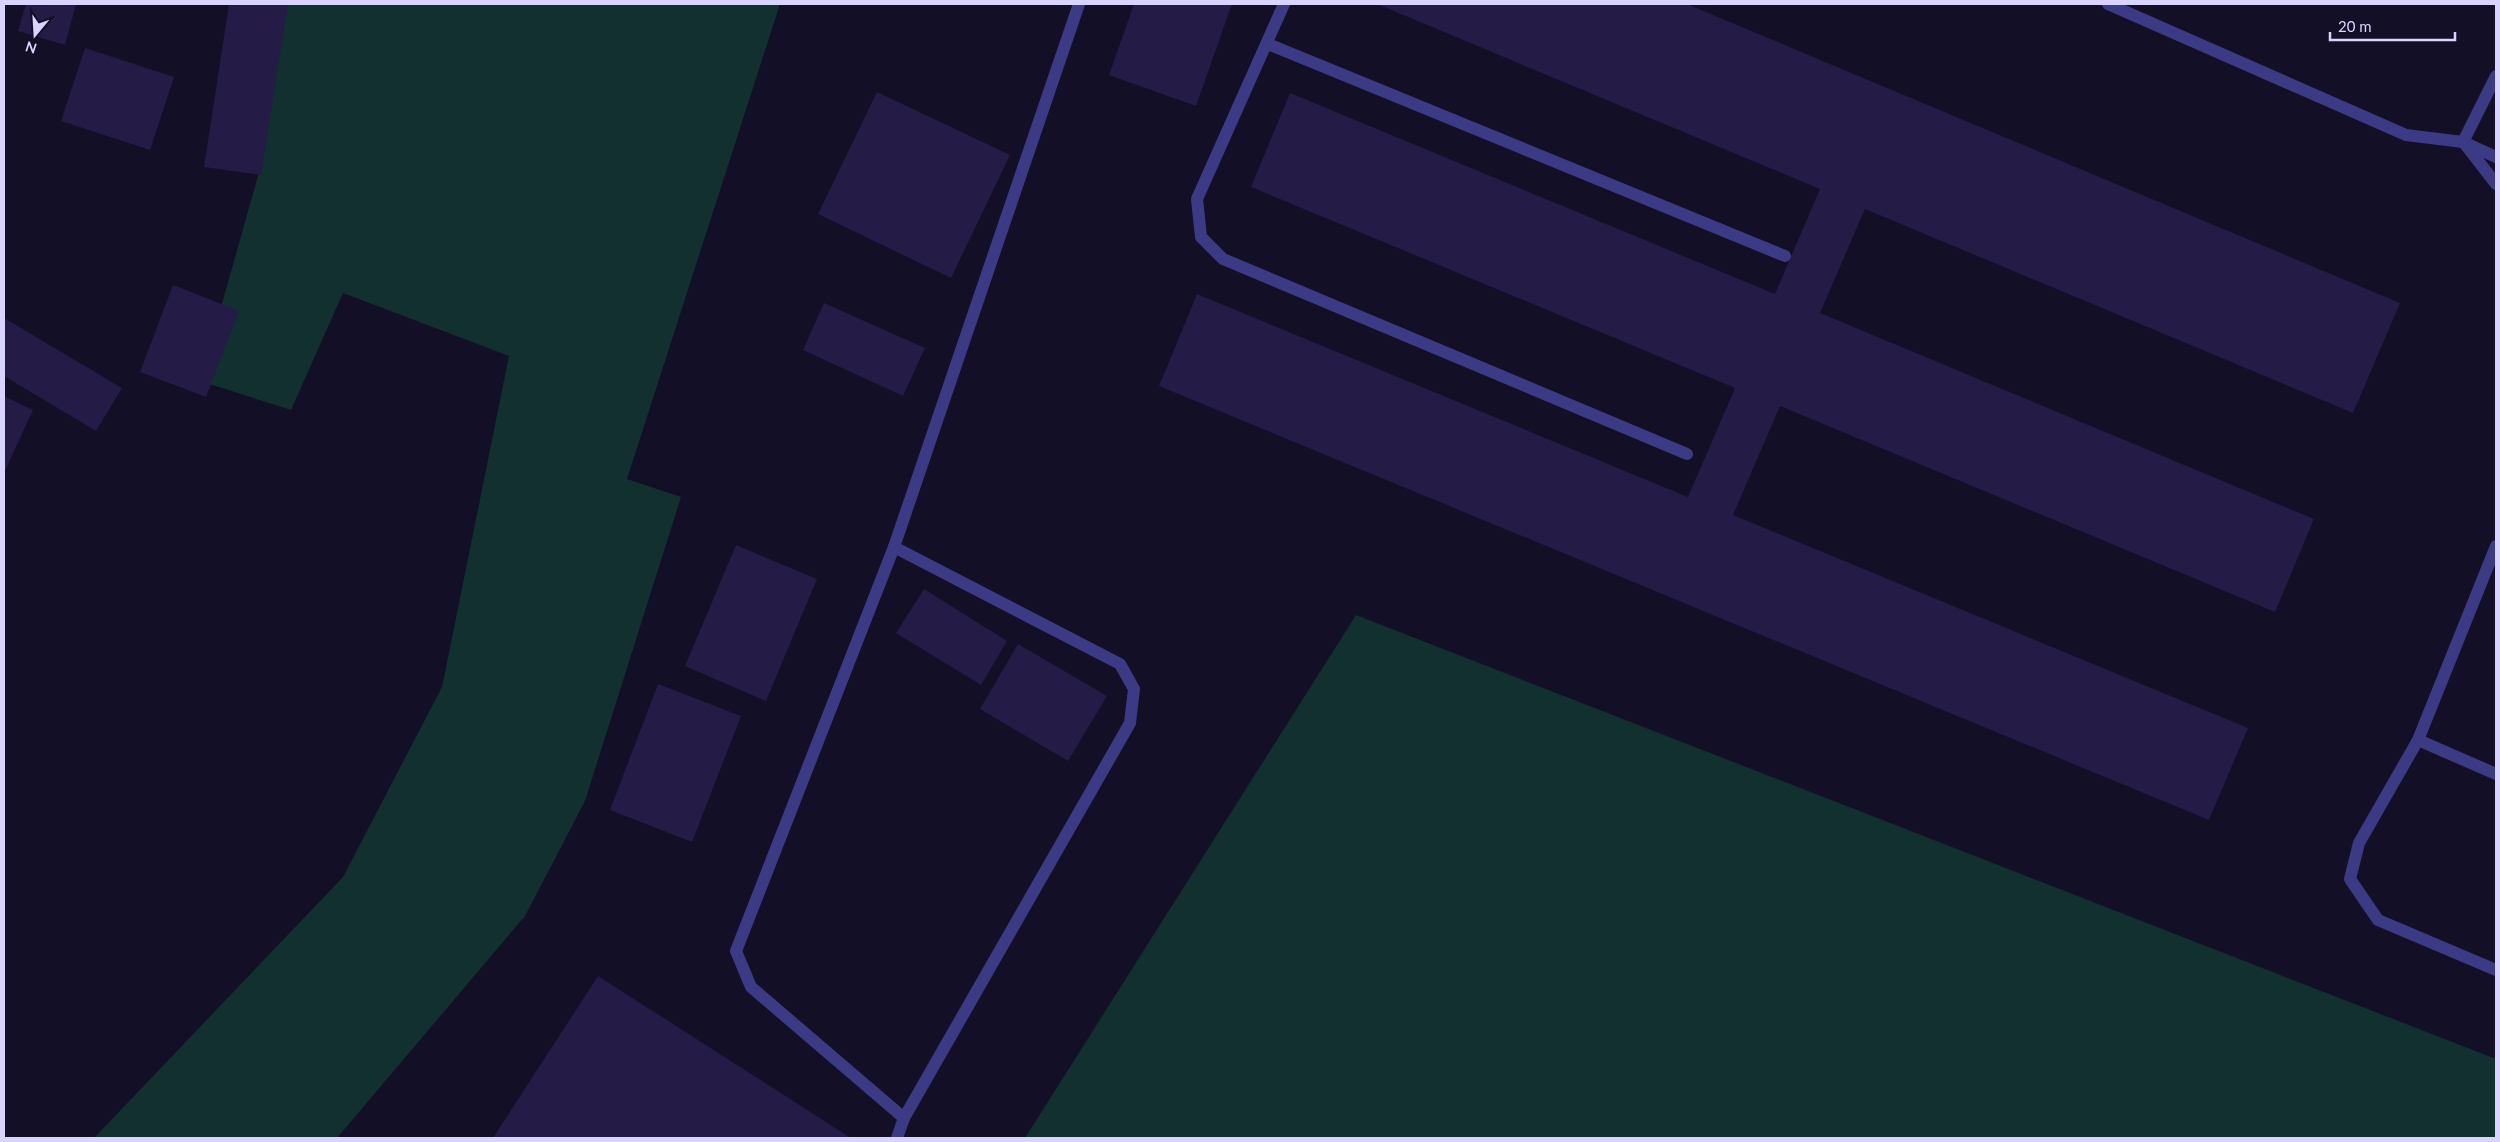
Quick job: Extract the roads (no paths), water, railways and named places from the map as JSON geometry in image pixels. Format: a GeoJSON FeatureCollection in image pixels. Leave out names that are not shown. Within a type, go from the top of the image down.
{"type":"FeatureCollection","features":[{"type":"Feature","properties":{"kind":"lane"},"geometry":{"type":"LineString","coordinates":[[904,1118],[751,987],[736,951],[894,547],[1079,4]]}},
{"type":"Feature","properties":{"kind":"lane"},"geometry":{"type":"LineString","coordinates":[[1284,4],[1268,44],[1198,199],[1201,237],[1224,259],[1687,454]]}},
{"type":"Feature","properties":{"kind":"lane"},"geometry":{"type":"LineString","coordinates":[[2108,4],[2406,135],[2464,142],[2496,157]]}},
{"type":"Feature","properties":{"kind":"lane"},"geometry":{"type":"LineString","coordinates":[[1268,44],[1785,256]]}},
{"type":"Feature","properties":{"kind":"lane"},"geometry":{"type":"LineString","coordinates":[[2464,142],[2496,76]]}},
{"type":"Feature","properties":{"kind":"lane"},"geometry":{"type":"LineString","coordinates":[[2464,142],[2496,184]]}},
{"type":"Feature","properties":{"kind":"lane"},"geometry":{"type":"LineString","coordinates":[[2496,546],[2418,740],[2359,843],[2350,880],[2378,920],[2496,970]]}},
{"type":"Feature","properties":{"kind":"lane"},"geometry":{"type":"LineString","coordinates":[[894,547],[1120,664],[1134,689],[1130,724],[904,1118],[897,1138]]}},
{"type":"Feature","properties":{"kind":"lane"},"geometry":{"type":"LineString","coordinates":[[2418,740],[2496,774]]}}]}
